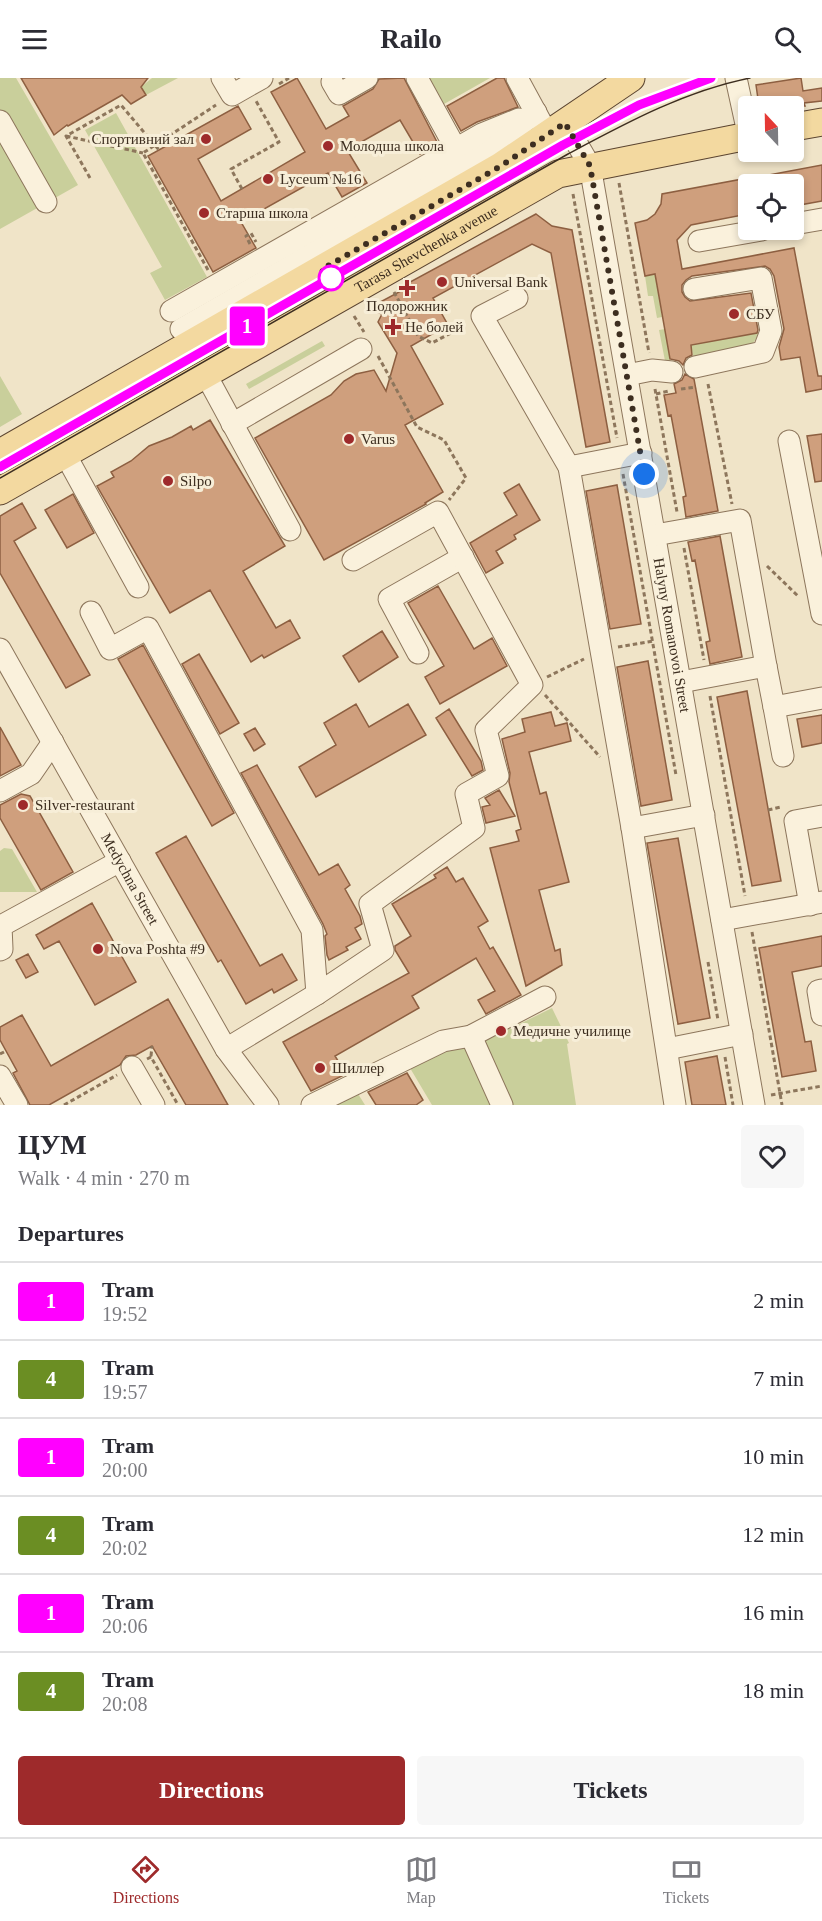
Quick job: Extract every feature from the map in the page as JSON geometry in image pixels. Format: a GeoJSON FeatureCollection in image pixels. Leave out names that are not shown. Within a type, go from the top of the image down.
{"type":"FeatureCollection","features":[{"type":"Feature","properties":{"kind":"main road"},"geometry":{"type":"LineString","coordinates":[[0,453],[501,166],[549,123],[631,78]]}},
{"type":"Feature","properties":{"kind":"main road"},"geometry":{"type":"LineString","coordinates":[[804,125],[822,122]]}},
{"type":"Feature","properties":{"kind":"main road","name":"Tarasa Shevchenka avenue"},"geometry":{"type":"LineString","coordinates":[[0,491],[558,174],[738,137]]}},
{"type":"Feature","properties":{"kind":"street"},"geometry":{"type":"LineString","coordinates":[[332,82],[339,94],[367,78]]}},
{"type":"Feature","properties":{"kind":"street"},"geometry":{"type":"LineString","coordinates":[[417,78],[461,157]]}},
{"type":"Feature","properties":{"kind":"street"},"geometry":{"type":"LineString","coordinates":[[517,78],[549,123],[590,166]]}},
{"type":"Feature","properties":{"kind":"street"},"geometry":{"type":"LineString","coordinates":[[736,78],[740,96]]}},
{"type":"Feature","properties":{"kind":"street"},"geometry":{"type":"LineString","coordinates":[[0,121],[46,202]]}},
{"type":"Feature","properties":{"kind":"street"},"geometry":{"type":"LineString","coordinates":[[461,157],[176,320],[216,285],[461,157],[488,153],[549,123]]}},
{"type":"Feature","properties":{"kind":"street","name":"Halyny Romanovoi Street"},"geometry":{"type":"LineString","coordinates":[[590,166],[627,375],[630,455],[655,535],[722,920],[732,1036],[747,1103]]}},
{"type":"Feature","properties":{"kind":"street"},"geometry":{"type":"LineString","coordinates":[[804,222],[822,219]]}},
{"type":"Feature","properties":{"kind":"street"},"geometry":{"type":"LineString","coordinates":[[699,241],[738,234]]}},
{"type":"Feature","properties":{"kind":"street"},"geometry":{"type":"LineString","coordinates":[[694,289],[761,278],[771,331],[763,352],[695,367]]}},
{"type":"Feature","properties":{"kind":"street"},"geometry":{"type":"LineString","coordinates":[[517,298],[482,316],[569,467],[632,828],[675,1105]]}},
{"type":"Feature","properties":{"kind":"street"},"geometry":{"type":"LineString","coordinates":[[232,424],[367,346]]}},
{"type":"Feature","properties":{"kind":"street"},"geometry":{"type":"LineString","coordinates":[[627,375],[662,371]]}},
{"type":"Feature","properties":{"kind":"street"},"geometry":{"type":"LineString","coordinates":[[205,373],[290,530]]}},
{"type":"Feature","properties":{"kind":"street"},"geometry":{"type":"LineString","coordinates":[[789,441],[814,609]]}},
{"type":"Feature","properties":{"kind":"street"},"geometry":{"type":"LineString","coordinates":[[65,454],[138,587]]}},
{"type":"Feature","properties":{"kind":"street"},"geometry":{"type":"LineString","coordinates":[[569,467],[630,455]]}},
{"type":"Feature","properties":{"kind":"street"},"geometry":{"type":"LineString","coordinates":[[226,1048],[317,994],[383,950],[370,904],[474,828],[466,794],[498,776],[486,730],[532,685],[438,512],[353,561]]}},
{"type":"Feature","properties":{"kind":"street"},"geometry":{"type":"LineString","coordinates":[[655,535],[740,520],[783,756]]}},
{"type":"Feature","properties":{"kind":"street"},"geometry":{"type":"LineString","coordinates":[[418,653],[389,599],[463,557]]}},
{"type":"Feature","properties":{"kind":"street"},"geometry":{"type":"LineString","coordinates":[[91,612],[110,649],[148,628],[312,930],[317,994]]}},
{"type":"Feature","properties":{"kind":"street","name":"Medychna Street"},"geometry":{"type":"LineString","coordinates":[[0,649],[226,1048],[268,1105]]}},
{"type":"Feature","properties":{"kind":"street"},"geometry":{"type":"LineString","coordinates":[[681,682],[766,666]]}},
{"type":"Feature","properties":{"kind":"street"},"geometry":{"type":"LineString","coordinates":[[774,707],[822,698]]}},
{"type":"Feature","properties":{"kind":"street"},"geometry":{"type":"LineString","coordinates":[[0,791],[31,774],[53,742]]}},
{"type":"Feature","properties":{"kind":"street"},"geometry":{"type":"LineString","coordinates":[[722,920],[816,903],[793,813],[822,816]]}},
{"type":"Feature","properties":{"kind":"street"},"geometry":{"type":"LineString","coordinates":[[632,828],[704,815]]}},
{"type":"Feature","properties":{"kind":"street"},"geometry":{"type":"LineString","coordinates":[[0,950],[2,949],[1,925],[120,861]]}},
{"type":"Feature","properties":{"kind":"street"},"geometry":{"type":"LineString","coordinates":[[822,990],[818,991],[822,1015]]}},
{"type":"Feature","properties":{"kind":"street"},"geometry":{"type":"LineString","coordinates":[[312,1105],[443,1041],[471,1036],[545,997]]}},
{"type":"Feature","properties":{"kind":"street"},"geometry":{"type":"LineString","coordinates":[[471,1036],[502,1105]]}},
{"type":"Feature","properties":{"kind":"street"},"geometry":{"type":"LineString","coordinates":[[667,1049],[732,1036]]}},
{"type":"Feature","properties":{"kind":"street"},"geometry":{"type":"LineString","coordinates":[[142,1062],[154,1105]]}},
{"type":"Feature","properties":{"kind":"street"},"geometry":{"type":"LineString","coordinates":[[0,1076],[17,1105]]}},
{"type":"Feature","properties":{"kind":"path"},"geometry":{"type":"LineString","coordinates":[[143,153],[241,84],[279,141],[231,169],[242,189]]}},
{"type":"Feature","properties":{"kind":"path"},"geometry":{"type":"LineString","coordinates":[[66,136],[120,105],[159,150]]}},
{"type":"Feature","properties":{"kind":"path"},"geometry":{"type":"LineString","coordinates":[[66,136],[143,153],[201,253],[216,285]]}},
{"type":"Feature","properties":{"kind":"path"},"geometry":{"type":"LineString","coordinates":[[66,136],[90,178]]}},
{"type":"Feature","properties":{"kind":"path"},"geometry":{"type":"LineString","coordinates":[[619,183],[662,371],[656,394],[782,1105]]}},
{"type":"Feature","properties":{"kind":"path"},"geometry":{"type":"LineString","coordinates":[[573,194],[630,455],[652,641],[677,785]]}},
{"type":"Feature","properties":{"kind":"path"},"geometry":{"type":"LineString","coordinates":[[390,285],[418,336],[432,343],[482,316]]}},
{"type":"Feature","properties":{"kind":"path"},"geometry":{"type":"LineString","coordinates":[[354,316],[367,346],[417,427],[444,440],[466,478],[438,512]]}},
{"type":"Feature","properties":{"kind":"path"},"geometry":{"type":"LineString","coordinates":[[656,394],[708,384],[736,520]]}},
{"type":"Feature","properties":{"kind":"path"},"geometry":{"type":"LineString","coordinates":[[744,544],[814,609]]}},
{"type":"Feature","properties":{"kind":"path"},"geometry":{"type":"LineString","coordinates":[[532,685],[601,650],[673,637]]}},
{"type":"Feature","properties":{"kind":"path"},"geometry":{"type":"LineString","coordinates":[[532,685],[541,690],[602,759]]}},
{"type":"Feature","properties":{"kind":"path"},"geometry":{"type":"LineString","coordinates":[[707,957],[732,1036],[747,1103],[822,1086]]}},
{"type":"Feature","properties":{"kind":"path"},"geometry":{"type":"LineString","coordinates":[[142,1062],[152,1046]]}},
{"type":"Feature","properties":{"kind":"path"},"geometry":{"type":"LineString","coordinates":[[0,1054],[6,1051]]}},
{"type":"Feature","properties":{"kind":"path"},"geometry":{"type":"LineString","coordinates":[[159,1071],[164,1068]]}},
{"type":"Feature","properties":{"kind":"path"},"geometry":{"type":"LineString","coordinates":[[91,1081],[94,1088]]}},
{"type":"Feature","properties":{"kind":"green space"},"geometry":{"type":"Polygon","coordinates":[[[0,78],[16,78],[78,185],[0,229],[0,78]]]}},
{"type":"Feature","properties":{"kind":"green space"},"geometry":{"type":"Polygon","coordinates":[[[152,78],[178,78],[146,95],[141,87],[152,78]]]}},
{"type":"Feature","properties":{"kind":"green space"},"geometry":{"type":"Polygon","coordinates":[[[429,78],[490,78],[444,104],[429,78]]]}},
{"type":"Feature","properties":{"kind":"green space"},"geometry":{"type":"Polygon","coordinates":[[[116,113],[207,277],[165,300],[150,273],[162,267],[85,130],[116,113]]]}},
{"type":"Feature","properties":{"kind":"green space"},"geometry":{"type":"Polygon","coordinates":[[[655,274],[662,317],[657,318],[653,296],[648,296],[645,276],[655,274]]]}},
{"type":"Feature","properties":{"kind":"green space"},"geometry":{"type":"Polygon","coordinates":[[[665,329],[671,366],[666,366],[659,330],[665,329]]]}},
{"type":"Feature","properties":{"kind":"green space"},"geometry":{"type":"Polygon","coordinates":[[[761,332],[753,343],[694,361],[691,345],[761,332]]]}},
{"type":"Feature","properties":{"kind":"green space"},"geometry":{"type":"Polygon","coordinates":[[[322,341],[325,346],[249,389],[246,384],[322,341]]]}},
{"type":"Feature","properties":{"kind":"green space"},"geometry":{"type":"Polygon","coordinates":[[[0,376],[22,414],[0,427],[0,376]]]}},
{"type":"Feature","properties":{"kind":"green space"},"geometry":{"type":"Polygon","coordinates":[[[4,848],[12,849],[37,892],[0,892],[0,851],[4,848]]]}},
{"type":"Feature","properties":{"kind":"green space"},"geometry":{"type":"Polygon","coordinates":[[[552,1008],[569,1043],[567,1044],[576,1105],[510,1105],[483,1042],[552,1008]]]}},
{"type":"Feature","properties":{"kind":"green space"},"geometry":{"type":"Polygon","coordinates":[[[448,1046],[466,1046],[492,1105],[432,1105],[410,1068],[448,1046]]]}},
{"type":"Feature","properties":{"kind":"green space"},"geometry":{"type":"Polygon","coordinates":[[[355,1089],[365,1105],[326,1105],[355,1089]]]}},
{"type":"Feature","properties":{"kind":"building"},"geometry":{"type":"Polygon","coordinates":[[[21,78],[148,78],[141,87],[146,95],[131,104],[122,95],[67,125],[54,135],[21,78]]]}},
{"type":"Feature","properties":{"kind":"building"},"geometry":{"type":"Polygon","coordinates":[[[297,78],[326,129],[349,116],[343,106],[373,89],[379,79],[404,78],[438,144],[420,154],[400,120],[347,150],[367,183],[342,197],[328,173],[241,222],[256,248],[213,272],[148,156],[238,106],[251,129],[198,159],[221,201],[305,152],[271,92],[297,78]]]}},
{"type":"Feature","properties":{"kind":"building"},"geometry":{"type":"Polygon","coordinates":[[[497,78],[504,78],[518,107],[477,122],[461,131],[447,106],[497,78]]]}},
{"type":"Feature","properties":{"kind":"building"},"geometry":{"type":"Polygon","coordinates":[[[801,78],[803,91],[822,88],[822,101],[804,103],[804,96],[758,96],[756,85],[801,78]]]}},
{"type":"Feature","properties":{"kind":"building"},"geometry":{"type":"Polygon","coordinates":[[[822,165],[822,201],[804,204],[804,174],[774,174],[822,165]]]}},
{"type":"Feature","properties":{"kind":"building"},"geometry":{"type":"Polygon","coordinates":[[[738,180],[738,216],[691,225],[677,240],[682,269],[794,248],[818,376],[822,376],[822,389],[806,392],[800,357],[781,360],[779,347],[784,329],[774,276],[765,266],[692,276],[686,280],[682,285],[682,292],[690,301],[751,293],[758,330],[757,333],[691,345],[692,355],[686,358],[683,365],[679,361],[670,359],[655,274],[645,276],[635,223],[647,220],[655,214],[661,204],[662,194],[738,180]]]}},
{"type":"Feature","properties":{"kind":"building"},"geometry":{"type":"Polygon","coordinates":[[[536,214],[552,226],[572,230],[610,442],[586,447],[551,253],[532,244],[433,298],[448,325],[411,346],[443,404],[405,425],[443,492],[426,504],[324,560],[255,438],[331,395],[344,381],[356,374],[374,370],[386,391],[397,353],[378,322],[382,314],[367,309],[401,291],[399,288],[536,214]]]}},
{"type":"Feature","properties":{"kind":"building"},"geometry":{"type":"Polygon","coordinates":[[[685,374],[694,379],[718,511],[686,517],[683,497],[686,496],[671,415],[668,416],[664,395],[676,393],[674,384],[682,380],[685,374]]]}},
{"type":"Feature","properties":{"kind":"building"},"geometry":{"type":"Polygon","coordinates":[[[210,420],[285,546],[243,571],[276,628],[290,620],[300,638],[264,658],[262,655],[251,662],[210,590],[170,613],[97,486],[114,477],[111,472],[131,461],[149,446],[191,426],[193,430],[210,420]]]}},
{"type":"Feature","properties":{"kind":"building"},"geometry":{"type":"Polygon","coordinates":[[[822,434],[822,481],[815,482],[807,436],[822,434]]]}},
{"type":"Feature","properties":{"kind":"building"},"geometry":{"type":"Polygon","coordinates":[[[519,484],[540,520],[514,535],[516,539],[496,551],[503,563],[486,573],[470,543],[517,515],[504,493],[519,484]]]}},
{"type":"Feature","properties":{"kind":"building"},"geometry":{"type":"Polygon","coordinates":[[[617,485],[641,624],[610,629],[586,491],[617,485]]]}},
{"type":"Feature","properties":{"kind":"building"},"geometry":{"type":"Polygon","coordinates":[[[73,494],[94,533],[67,548],[45,510],[73,494]]]}},
{"type":"Feature","properties":{"kind":"building"},"geometry":{"type":"Polygon","coordinates":[[[22,503],[36,528],[14,541],[90,675],[66,688],[0,573],[0,516],[22,503]]]}},
{"type":"Feature","properties":{"kind":"building"},"geometry":{"type":"Polygon","coordinates":[[[720,536],[742,657],[710,664],[706,642],[710,641],[695,560],[692,561],[688,542],[720,536]]]}},
{"type":"Feature","properties":{"kind":"building"},"geometry":{"type":"Polygon","coordinates":[[[438,586],[474,649],[492,638],[507,666],[440,704],[425,677],[444,666],[408,603],[438,586]]]}},
{"type":"Feature","properties":{"kind":"building"},"geometry":{"type":"Polygon","coordinates":[[[382,631],[398,657],[359,682],[343,656],[382,631]]]}},
{"type":"Feature","properties":{"kind":"building"},"geometry":{"type":"Polygon","coordinates":[[[143,645],[234,813],[212,826],[118,659],[143,645]]]}},
{"type":"Feature","properties":{"kind":"building"},"geometry":{"type":"Polygon","coordinates":[[[199,654],[239,723],[220,734],[182,664],[199,654]]]}},
{"type":"Feature","properties":{"kind":"building"},"geometry":{"type":"Polygon","coordinates":[[[648,661],[672,800],[641,806],[617,667],[648,661]]]}},
{"type":"Feature","properties":{"kind":"building"},"geometry":{"type":"Polygon","coordinates":[[[747,691],[781,881],[752,886],[717,697],[747,691]]]}},
{"type":"Feature","properties":{"kind":"building"},"geometry":{"type":"Polygon","coordinates":[[[356,704],[369,727],[408,704],[426,735],[316,797],[299,767],[336,745],[324,723],[356,704]]]}},
{"type":"Feature","properties":{"kind":"building"},"geometry":{"type":"Polygon","coordinates":[[[449,709],[481,761],[483,770],[472,776],[436,718],[449,709]]]}},
{"type":"Feature","properties":{"kind":"building"},"geometry":{"type":"Polygon","coordinates":[[[551,712],[555,726],[567,723],[571,741],[529,752],[540,794],[546,792],[569,882],[539,890],[555,951],[560,949],[562,965],[526,986],[490,848],[519,841],[516,831],[521,829],[509,782],[510,773],[502,739],[525,732],[522,719],[551,712]]]}},
{"type":"Feature","properties":{"kind":"building"},"geometry":{"type":"Polygon","coordinates":[[[822,715],[822,743],[802,747],[797,719],[822,715]]]}},
{"type":"Feature","properties":{"kind":"building"},"geometry":{"type":"Polygon","coordinates":[[[0,727],[21,765],[0,776],[0,727]]]}},
{"type":"Feature","properties":{"kind":"building"},"geometry":{"type":"Polygon","coordinates":[[[255,728],[265,744],[254,751],[244,734],[255,728]]]}},
{"type":"Feature","properties":{"kind":"building"},"geometry":{"type":"Polygon","coordinates":[[[257,765],[319,875],[338,864],[350,885],[345,889],[360,916],[362,924],[355,928],[361,939],[346,947],[348,950],[329,960],[325,936],[327,934],[323,924],[241,773],[257,765]]]}},
{"type":"Feature","properties":{"kind":"building"},"geometry":{"type":"Polygon","coordinates":[[[499,790],[515,816],[486,823],[482,807],[490,805],[485,798],[499,790]]]}},
{"type":"Feature","properties":{"kind":"building"},"geometry":{"type":"Polygon","coordinates":[[[21,794],[30,796],[73,872],[41,890],[0,818],[0,805],[21,794]]]}},
{"type":"Feature","properties":{"kind":"building"},"geometry":{"type":"Polygon","coordinates":[[[186,836],[260,966],[282,954],[297,980],[274,993],[272,989],[246,1004],[221,960],[218,962],[156,853],[186,836]]]}},
{"type":"Feature","properties":{"kind":"building"},"geometry":{"type":"Polygon","coordinates":[[[678,838],[710,1018],[678,1024],[647,843],[678,838]]]}},
{"type":"Feature","properties":{"kind":"building"},"geometry":{"type":"Polygon","coordinates":[[[447,867],[456,882],[463,878],[488,921],[478,927],[490,949],[493,947],[521,995],[486,1014],[478,1000],[495,991],[476,958],[412,996],[419,1008],[335,1056],[346,1074],[311,1091],[283,1042],[409,973],[395,950],[395,946],[411,936],[392,904],[436,878],[434,875],[447,867]]]}},
{"type":"Feature","properties":{"kind":"building"},"geometry":{"type":"Polygon","coordinates":[[[92,903],[136,982],[95,1005],[59,941],[44,949],[36,935],[92,903]]]}},
{"type":"Feature","properties":{"kind":"building"},"geometry":{"type":"Polygon","coordinates":[[[822,936],[822,966],[792,972],[805,1042],[811,1041],[816,1071],[782,1077],[759,948],[822,936]]]}},
{"type":"Feature","properties":{"kind":"building"},"geometry":{"type":"Polygon","coordinates":[[[28,954],[38,972],[26,978],[16,960],[28,954]]]}},
{"type":"Feature","properties":{"kind":"building"},"geometry":{"type":"Polygon","coordinates":[[[168,999],[228,1105],[186,1105],[152,1046],[136,1055],[126,1056],[120,1065],[49,1105],[30,1105],[13,1073],[17,1071],[0,1040],[0,1027],[22,1015],[51,1066],[168,999]]]}},
{"type":"Feature","properties":{"kind":"building"},"geometry":{"type":"Polygon","coordinates":[[[717,1056],[726,1105],[692,1105],[685,1062],[717,1056]]]}},
{"type":"Feature","properties":{"kind":"building"},"geometry":{"type":"Polygon","coordinates":[[[407,1073],[423,1100],[416,1105],[376,1105],[368,1092],[407,1073]]]}},
{"type":"Feature","properties":{"kind":"tram line"},"geometry":{"type":"LineString","coordinates":[[0,467],[563,145],[639,105],[711,78]]}},
{"type":"Feature","properties":{"kind":"tram line","name":"1"},"geometry":{"type":"LineString","coordinates":[[0,467],[563,145],[639,105],[711,78]]}},
{"type":"Feature","properties":{"kind":"tram line"},"geometry":{"type":"LineString","coordinates":[[0,478],[590,142],[656,109],[702,91],[750,78]]}},
{"type":"Feature","properties":{"kind":"place","name":"Спортивний зал"},"geometry":{"type":"Point","coordinates":[206,139]}},
{"type":"Feature","properties":{"kind":"place","name":"Молодша школа"},"geometry":{"type":"Point","coordinates":[328,146]}},
{"type":"Feature","properties":{"kind":"place","name":"Lyceum №16"},"geometry":{"type":"Point","coordinates":[268,179]}},
{"type":"Feature","properties":{"kind":"place","name":"Старша школа"},"geometry":{"type":"Point","coordinates":[204,213]}},
{"type":"Feature","properties":{"kind":"place","name":"Universal Bank"},"geometry":{"type":"Point","coordinates":[442,282]}},
{"type":"Feature","properties":{"kind":"place","name":"Подорожник"},"geometry":{"type":"Point","coordinates":[407,288]}},
{"type":"Feature","properties":{"kind":"place","name":"СБУ"},"geometry":{"type":"Point","coordinates":[734,314]}},
{"type":"Feature","properties":{"kind":"place","name":"Не болей"},"geometry":{"type":"Point","coordinates":[393,327]}},
{"type":"Feature","properties":{"kind":"place","name":"Varus"},"geometry":{"type":"Point","coordinates":[349,439]}},
{"type":"Feature","properties":{"kind":"place","name":"Silpo"},"geometry":{"type":"Point","coordinates":[168,481]}},
{"type":"Feature","properties":{"kind":"place","name":"Silver-restaurant"},"geometry":{"type":"Point","coordinates":[23,805]}},
{"type":"Feature","properties":{"kind":"place","name":"Nova Poshta #9"},"geometry":{"type":"Point","coordinates":[98,949]}},
{"type":"Feature","properties":{"kind":"place","name":"Медичне училище"},"geometry":{"type":"Point","coordinates":[501,1031]}},
{"type":"Feature","properties":{"kind":"place","name":"Шиллер"},"geometry":{"type":"Point","coordinates":[320,1068]}},
{"type":"Feature","properties":{"kind":"route"},"geometry":{"type":"LineString","coordinates":[[331,278],[321,270],[501,166],[565,123],[590,166],[644,474]]}}]}
